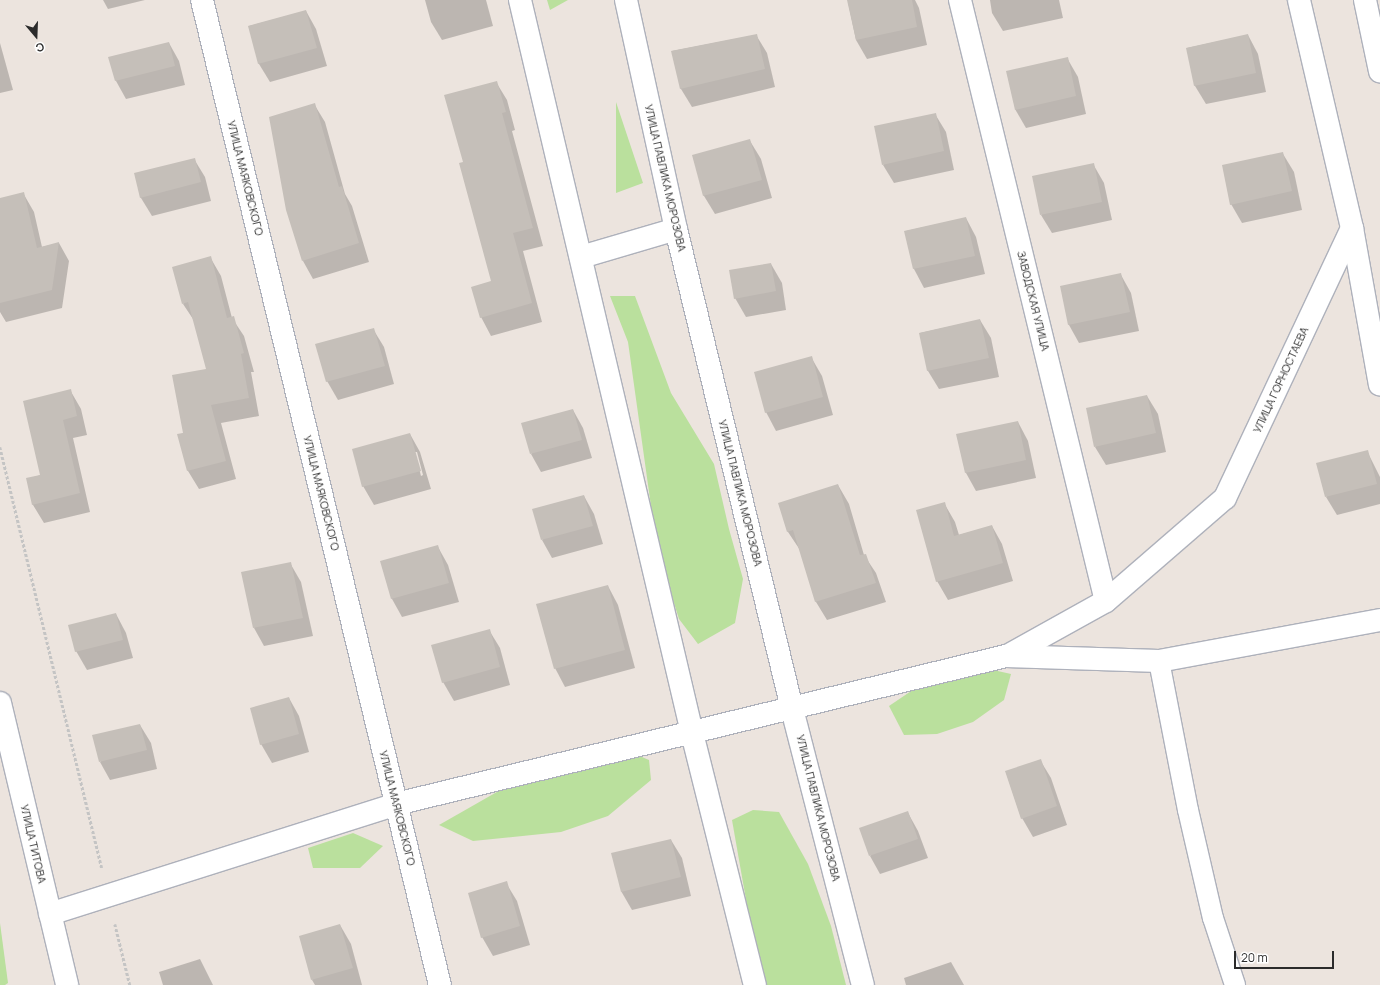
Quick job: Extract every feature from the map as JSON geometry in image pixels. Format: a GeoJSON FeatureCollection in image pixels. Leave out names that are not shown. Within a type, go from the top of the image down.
{"type":"FeatureCollection","features":[{"type":"Feature","properties":{"kind":"street","name":"УЛИЦА МАЯКОВСКОГО"},"geometry":{"type":"LineString","coordinates":[[202,0],[440,985]]}},
{"type":"Feature","properties":{"kind":"street"},"geometry":{"type":"LineString","coordinates":[[520,0],[692,733],[755,985]]}},
{"type":"Feature","properties":{"kind":"street","name":"УЛИЦА ПАВЛИКА МОРОЗОВА"},"geometry":{"type":"LineString","coordinates":[[626,0],[676,229],[792,709],[863,985]]}},
{"type":"Feature","properties":{"kind":"street","name":"ЗАВОДСКАЯ УЛИЦА"},"geometry":{"type":"LineString","coordinates":[[960,0],[1106,601]]}},
{"type":"Feature","properties":{"kind":"street"},"geometry":{"type":"LineString","coordinates":[[1299,0],[1352,228],[1380,385]]}},
{"type":"Feature","properties":{"kind":"street"},"geometry":{"type":"LineString","coordinates":[[1365,0],[1380,71]]}},
{"type":"Feature","properties":{"kind":"street","name":"УЛИЦА ГОРНОСТАЕВА"},"geometry":{"type":"LineString","coordinates":[[1006,656],[1106,601],[1225,498],[1352,228]]}},
{"type":"Feature","properties":{"kind":"street"},"geometry":{"type":"LineString","coordinates":[[581,257],[676,229]]}},
{"type":"Feature","properties":{"kind":"street"},"geometry":{"type":"LineString","coordinates":[[50,914],[396,804],[1006,656],[1159,661],[1380,620]]}},
{"type":"Feature","properties":{"kind":"street","name":"УЛИЦА ТИТОВА"},"geometry":{"type":"LineString","coordinates":[[0,703],[67,985]]}},
{"type":"Feature","properties":{"kind":"lane"},"geometry":{"type":"LineString","coordinates":[[1159,661],[1189,817],[1213,918],[1235,985]]}},
{"type":"Feature","properties":{"kind":"path"},"geometry":{"type":"LineString","coordinates":[[0,447],[130,985]]}},
{"type":"Feature","properties":{"kind":"green space"},"geometry":{"type":"Polygon","coordinates":[[[547,0],[568,0],[550,10],[547,0]]]}},
{"type":"Feature","properties":{"kind":"green space"},"geometry":{"type":"Polygon","coordinates":[[[616,102],[643,183],[616,193],[616,102]]]}},
{"type":"Feature","properties":{"kind":"green space"},"geometry":{"type":"Polygon","coordinates":[[[610,296],[635,296],[671,393],[714,464],[729,529],[743,579],[735,623],[698,644],[679,619],[657,549],[628,342],[610,296]]]}},
{"type":"Feature","properties":{"kind":"green space"},"geometry":{"type":"Polygon","coordinates":[[[980,667],[1011,674],[1004,700],[973,722],[937,734],[904,735],[889,706],[929,679],[980,667]]]}},
{"type":"Feature","properties":{"kind":"green space"},"geometry":{"type":"Polygon","coordinates":[[[618,747],[649,760],[651,780],[608,816],[561,832],[473,841],[439,825],[546,764],[618,747]]]}},
{"type":"Feature","properties":{"kind":"green space"},"geometry":{"type":"Polygon","coordinates":[[[753,810],[779,812],[808,864],[831,926],[846,985],[766,985],[748,911],[732,820],[753,810]]]}},
{"type":"Feature","properties":{"kind":"green space"},"geometry":{"type":"Polygon","coordinates":[[[353,833],[383,846],[360,868],[313,868],[308,848],[353,833]]]}},
{"type":"Feature","properties":{"kind":"green space"},"geometry":{"type":"Polygon","coordinates":[[[0,923],[8,983],[5,985],[0,985],[0,923]]]}},
{"type":"Feature","properties":{"kind":"building"},"geometry":{"type":"Polygon","coordinates":[[[847,0],[912,0],[917,27],[856,40],[847,0]]]}},
{"type":"Feature","properties":{"kind":"building"},"geometry":{"type":"Polygon","coordinates":[[[306,10],[317,48],[258,64],[248,26],[306,10]]]}},
{"type":"Feature","properties":{"kind":"building"},"geometry":{"type":"Polygon","coordinates":[[[757,34],[765,69],[680,89],[671,51],[757,34]]]}},
{"type":"Feature","properties":{"kind":"building"},"geometry":{"type":"Polygon","coordinates":[[[1248,34],[1256,73],[1194,86],[1186,48],[1248,34]]]}},
{"type":"Feature","properties":{"kind":"building"},"geometry":{"type":"Polygon","coordinates":[[[169,42],[175,66],[115,81],[108,57],[169,42]]]}},
{"type":"Feature","properties":{"kind":"building"},"geometry":{"type":"Polygon","coordinates":[[[1068,57],[1076,96],[1015,110],[1006,71],[1068,57]]]}},
{"type":"Feature","properties":{"kind":"building"},"geometry":{"type":"Polygon","coordinates":[[[497,81],[506,112],[502,113],[533,228],[513,233],[532,303],[480,318],[471,287],[491,281],[459,163],[463,162],[444,95],[497,81]]]}},
{"type":"Feature","properties":{"kind":"building"},"geometry":{"type":"Polygon","coordinates":[[[315,103],[339,187],[342,186],[359,243],[302,261],[286,210],[269,117],[315,103]]]}},
{"type":"Feature","properties":{"kind":"building"},"geometry":{"type":"Polygon","coordinates":[[[936,113],[944,151],[882,165],[874,126],[936,113]]]}},
{"type":"Feature","properties":{"kind":"building"},"geometry":{"type":"Polygon","coordinates":[[[750,139],[762,180],[703,196],[692,155],[750,139]]]}},
{"type":"Feature","properties":{"kind":"building"},"geometry":{"type":"Polygon","coordinates":[[[1283,152],[1292,191],[1230,205],[1222,165],[1283,152]]]}},
{"type":"Feature","properties":{"kind":"building"},"geometry":{"type":"Polygon","coordinates":[[[195,158],[201,182],[140,198],[134,173],[195,158]]]}},
{"type":"Feature","properties":{"kind":"building"},"geometry":{"type":"Polygon","coordinates":[[[1094,163],[1102,202],[1040,215],[1032,176],[1094,163]]]}},
{"type":"Feature","properties":{"kind":"building"},"geometry":{"type":"Polygon","coordinates":[[[24,192],[37,248],[59,242],[52,290],[0,303],[0,198],[24,192]]]}},
{"type":"Feature","properties":{"kind":"building"},"geometry":{"type":"Polygon","coordinates":[[[966,217],[975,256],[913,269],[904,231],[966,217]]]}},
{"type":"Feature","properties":{"kind":"building"},"geometry":{"type":"Polygon","coordinates":[[[211,256],[227,318],[234,316],[244,353],[241,354],[249,398],[211,405],[226,461],[187,471],[177,434],[183,433],[172,375],[206,369],[188,302],[182,304],[172,267],[211,256]]]}},
{"type":"Feature","properties":{"kind":"building"},"geometry":{"type":"Polygon","coordinates":[[[771,263],[776,291],[734,299],[729,270],[771,263]]]}},
{"type":"Feature","properties":{"kind":"building"},"geometry":{"type":"Polygon","coordinates":[[[1121,273],[1130,312],[1068,325],[1060,286],[1121,273]]]}},
{"type":"Feature","properties":{"kind":"building"},"geometry":{"type":"Polygon","coordinates":[[[980,319],[989,358],[927,371],[919,333],[980,319]]]}},
{"type":"Feature","properties":{"kind":"building"},"geometry":{"type":"Polygon","coordinates":[[[374,328],[385,366],[326,382],[315,344],[374,328]]]}},
{"type":"Feature","properties":{"kind":"building"},"geometry":{"type":"Polygon","coordinates":[[[812,356],[823,397],[765,413],[754,372],[812,356]]]}},
{"type":"Feature","properties":{"kind":"building"},"geometry":{"type":"Polygon","coordinates":[[[71,389],[77,416],[63,420],[80,493],[32,505],[26,478],[40,475],[23,401],[71,389]]]}},
{"type":"Feature","properties":{"kind":"building"},"geometry":{"type":"Polygon","coordinates":[[[1147,395],[1156,433],[1094,447],[1086,408],[1147,395]]]}},
{"type":"Feature","properties":{"kind":"building"},"geometry":{"type":"Polygon","coordinates":[[[573,409],[582,440],[530,454],[521,423],[573,409]]]}},
{"type":"Feature","properties":{"kind":"building"},"geometry":{"type":"Polygon","coordinates":[[[1018,421],[1026,460],[965,473],[956,434],[1018,421]]]}},
{"type":"Feature","properties":{"kind":"building"},"geometry":{"type":"Polygon","coordinates":[[[410,433],[421,471],[362,487],[352,449],[410,433]]]}},
{"type":"Feature","properties":{"kind":"building"},"geometry":{"type":"Polygon","coordinates":[[[1368,450],[1377,484],[1325,497],[1316,463],[1368,450]]]}},
{"type":"Feature","properties":{"kind":"building"},"geometry":{"type":"Polygon","coordinates":[[[838,484],[860,555],[866,554],[876,583],[815,602],[793,530],[787,532],[778,503],[838,484]]]}},
{"type":"Feature","properties":{"kind":"building"},"geometry":{"type":"Polygon","coordinates":[[[584,495],[593,526],[541,540],[532,509],[584,495]]]}},
{"type":"Feature","properties":{"kind":"building"},"geometry":{"type":"Polygon","coordinates":[[[945,502],[954,536],[992,525],[1003,563],[936,582],[916,510],[945,502]]]}},
{"type":"Feature","properties":{"kind":"building"},"geometry":{"type":"Polygon","coordinates":[[[438,545],[449,583],[391,599],[380,561],[438,545]]]}},
{"type":"Feature","properties":{"kind":"building"},"geometry":{"type":"Polygon","coordinates":[[[291,562],[303,618],[253,628],[241,572],[291,562]]]}},
{"type":"Feature","properties":{"kind":"building"},"geometry":{"type":"Polygon","coordinates":[[[608,585],[625,650],[554,669],[536,604],[608,585]]]}},
{"type":"Feature","properties":{"kind":"building"},"geometry":{"type":"Polygon","coordinates":[[[116,613],[123,640],[75,652],[68,625],[116,613]]]}},
{"type":"Feature","properties":{"kind":"building"},"geometry":{"type":"Polygon","coordinates":[[[490,629],[500,667],[442,683],[431,645],[490,629]]]}},
{"type":"Feature","properties":{"kind":"building"},"geometry":{"type":"Polygon","coordinates":[[[289,697],[299,734],[260,745],[250,708],[289,697]]]}},
{"type":"Feature","properties":{"kind":"building"},"geometry":{"type":"Polygon","coordinates":[[[140,724],[147,750],[99,762],[92,735],[140,724]]]}},
{"type":"Feature","properties":{"kind":"building"},"geometry":{"type":"Polygon","coordinates":[[[1041,759],[1057,806],[1021,819],[1005,771],[1041,759]]]}},
{"type":"Feature","properties":{"kind":"building"},"geometry":{"type":"Polygon","coordinates":[[[908,811],[918,839],[869,856],[859,828],[908,811]]]}},
{"type":"Feature","properties":{"kind":"building"},"geometry":{"type":"Polygon","coordinates":[[[671,839],[681,877],[621,892],[611,853],[671,839]]]}},
{"type":"Feature","properties":{"kind":"building"},"geometry":{"type":"Polygon","coordinates":[[[507,881],[520,926],[481,938],[468,893],[507,881]]]}},
{"type":"Feature","properties":{"kind":"building"},"geometry":{"type":"Polygon","coordinates":[[[340,924],[353,968],[311,980],[299,936],[340,924]]]}}]}
